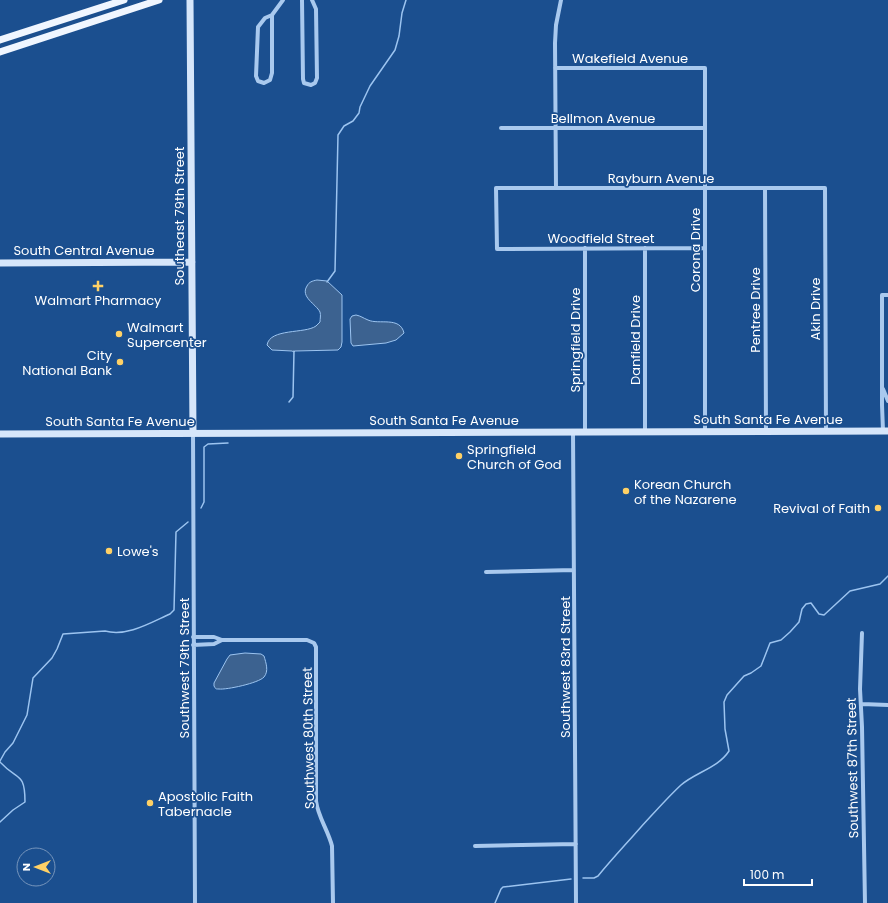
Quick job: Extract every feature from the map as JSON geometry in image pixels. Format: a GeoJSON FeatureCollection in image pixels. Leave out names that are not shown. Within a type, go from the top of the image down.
{"type":"FeatureCollection","features":[{"type":"Feature","properties":{"kind":"main road"},"geometry":{"type":"LineString","coordinates":[[0,40],[124,0]]}},
{"type":"Feature","properties":{"kind":"main road"},"geometry":{"type":"LineString","coordinates":[[0,52],[159,0]]}},
{"type":"Feature","properties":{"kind":"main road","name":"Southeast 79th Street"},"geometry":{"type":"LineString","coordinates":[[190,0],[193,433]]}},
{"type":"Feature","properties":{"kind":"main road"},"geometry":{"type":"LineString","coordinates":[[30,31],[33,40]]}},
{"type":"Feature","properties":{"kind":"main road","name":"South Central Avenue"},"geometry":{"type":"LineString","coordinates":[[0,263],[192,262]]}},
{"type":"Feature","properties":{"kind":"main road","name":"South Santa Fe Avenue"},"geometry":{"type":"LineString","coordinates":[[0,434],[886,431]]}},
{"type":"Feature","properties":{"kind":"street"},"geometry":{"type":"LineString","coordinates":[[272,15],[272,73],[268,83],[260,83],[256,76],[257,32],[261,22],[265,18],[272,15],[282,0]]}},
{"type":"Feature","properties":{"kind":"street"},"geometry":{"type":"LineString","coordinates":[[302,0],[303,79],[304,83],[311,85],[316,83],[317,78],[316,9],[312,0]]}},
{"type":"Feature","properties":{"kind":"street"},"geometry":{"type":"LineString","coordinates":[[556,188],[556,25],[561,0]]}},
{"type":"Feature","properties":{"kind":"street","name":"Wakefield Avenue"},"geometry":{"type":"LineString","coordinates":[[555,68],[704,68]]}},
{"type":"Feature","properties":{"kind":"street","name":"Corona Drive"},"geometry":{"type":"LineString","coordinates":[[704,68],[705,431]]}},
{"type":"Feature","properties":{"kind":"street","name":"Bellmon Avenue"},"geometry":{"type":"LineString","coordinates":[[501,128],[705,128]]}},
{"type":"Feature","properties":{"kind":"street","name":"Rayburn Avenue"},"geometry":{"type":"LineString","coordinates":[[497,249],[496,188],[825,188]]}},
{"type":"Feature","properties":{"kind":"street","name":"Pentree Drive"},"geometry":{"type":"LineString","coordinates":[[765,188],[766,431]]}},
{"type":"Feature","properties":{"kind":"street","name":"Akin Drive"},"geometry":{"type":"LineString","coordinates":[[825,188],[826,431]]}},
{"type":"Feature","properties":{"kind":"street","name":"Springfield Drive"},"geometry":{"type":"LineString","coordinates":[[585,248],[585,432]]}},
{"type":"Feature","properties":{"kind":"street","name":"Danfield Drive"},"geometry":{"type":"LineString","coordinates":[[645,248],[645,431]]}},
{"type":"Feature","properties":{"kind":"street","name":"Woodfield Street"},"geometry":{"type":"LineString","coordinates":[[497,249],[705,248]]}},
{"type":"Feature","properties":{"kind":"street"},"geometry":{"type":"LineString","coordinates":[[886,431],[882,386],[882,295],[888,295]]}},
{"type":"Feature","properties":{"kind":"street"},"geometry":{"type":"LineString","coordinates":[[882,377],[888,377]]}},
{"type":"Feature","properties":{"kind":"street"},"geometry":{"type":"LineString","coordinates":[[882,386],[888,401]]}},
{"type":"Feature","properties":{"kind":"street","name":"Southwest 83rd Street"},"geometry":{"type":"LineString","coordinates":[[573,432],[576,903]]}},
{"type":"Feature","properties":{"kind":"street","name":"Southwest 79th Street"},"geometry":{"type":"LineString","coordinates":[[193,433],[195,903]]}},
{"type":"Feature","properties":{"kind":"street"},"geometry":{"type":"LineString","coordinates":[[486,572],[574,570]]}},
{"type":"Feature","properties":{"kind":"street","name":"Southwest 87th Street"},"geometry":{"type":"LineString","coordinates":[[862,633],[860,689],[862,704],[865,903]]}},
{"type":"Feature","properties":{"kind":"street"},"geometry":{"type":"LineString","coordinates":[[193,637],[214,637],[222,640]]}},
{"type":"Feature","properties":{"kind":"street"},"geometry":{"type":"LineString","coordinates":[[193,645],[214,644],[222,640]]}},
{"type":"Feature","properties":{"kind":"street","name":"Southwest 80th Street"},"geometry":{"type":"LineString","coordinates":[[222,640],[307,640],[314,642],[316,647],[316,801],[317,810],[332,846],[333,903]]}},
{"type":"Feature","properties":{"kind":"street"},"geometry":{"type":"LineString","coordinates":[[862,704],[888,705]]}},
{"type":"Feature","properties":{"kind":"street"},"geometry":{"type":"LineString","coordinates":[[475,846],[576,844]]}},
{"type":"Feature","properties":{"kind":"water"},"geometry":{"type":"Polygon","coordinates":[[[312,281],[327,281],[342,295],[341,347],[338,350],[294,352],[272,350],[267,345],[274,336],[311,328],[320,322],[320,312],[309,300],[305,290],[312,281]]]}},
{"type":"Feature","properties":{"kind":"water"},"geometry":{"type":"Polygon","coordinates":[[[356,315],[368,320],[398,324],[404,333],[396,340],[386,343],[353,346],[351,343],[350,319],[352,316],[356,315]]]}},
{"type":"Feature","properties":{"kind":"water"},"geometry":{"type":"Polygon","coordinates":[[[245,653],[261,654],[264,656],[267,670],[266,675],[256,682],[242,686],[216,689],[214,683],[230,655],[245,653]]]}},
{"type":"Feature","properties":{"kind":"waterway"},"geometry":{"type":"LineString","coordinates":[[327,282],[335,271],[338,135],[344,126],[353,121],[359,113],[360,107],[370,86],[395,50],[406,0]]}},
{"type":"Feature","properties":{"kind":"waterway"},"geometry":{"type":"LineString","coordinates":[[289,402],[293,397],[294,351]]}},
{"type":"Feature","properties":{"kind":"waterway"},"geometry":{"type":"LineString","coordinates":[[201,508],[204,502],[204,447],[208,444],[228,443]]}},
{"type":"Feature","properties":{"kind":"waterway"},"geometry":{"type":"LineString","coordinates":[[0,761],[5,752],[13,743],[27,715],[33,678],[52,658],[63,634],[130,631],[170,614],[174,610],[176,532],[188,522]]}},
{"type":"Feature","properties":{"kind":"waterway"},"geometry":{"type":"LineString","coordinates":[[583,878],[594,878],[598,876],[641,827],[681,785],[719,762],[729,751],[725,729],[724,702],[727,695],[744,676],[761,666],[770,643],[781,640],[790,632],[799,622],[802,609],[806,604],[811,603],[819,614],[824,615],[850,591],[880,584],[888,576]]}},
{"type":"Feature","properties":{"kind":"waterway"},"geometry":{"type":"LineString","coordinates":[[0,762],[22,781],[25,792],[25,802],[13,810],[0,822]]}},
{"type":"Feature","properties":{"kind":"waterway"},"geometry":{"type":"LineString","coordinates":[[495,903],[503,887],[571,879]]}},
{"type":"Feature","properties":{"kind":"place","name":"Walmart Pharmacy"},"geometry":{"type":"Point","coordinates":[98,286]}},
{"type":"Feature","properties":{"kind":"place","name":"Walmart Supercenter"},"geometry":{"type":"Point","coordinates":[119,334]}},
{"type":"Feature","properties":{"kind":"place","name":"City National Bank"},"geometry":{"type":"Point","coordinates":[120,362]}},
{"type":"Feature","properties":{"kind":"place","name":"Springfield Church of God"},"geometry":{"type":"Point","coordinates":[459,456]}},
{"type":"Feature","properties":{"kind":"place","name":"Korean Church of the Nazarene"},"geometry":{"type":"Point","coordinates":[626,491]}},
{"type":"Feature","properties":{"kind":"place","name":"Revival of Faith"},"geometry":{"type":"Point","coordinates":[878,508]}},
{"type":"Feature","properties":{"kind":"place","name":"Lowe's"},"geometry":{"type":"Point","coordinates":[109,551]}},
{"type":"Feature","properties":{"kind":"place","name":"Apostolic Faith Tabernacle"},"geometry":{"type":"Point","coordinates":[150,803]}}]}
